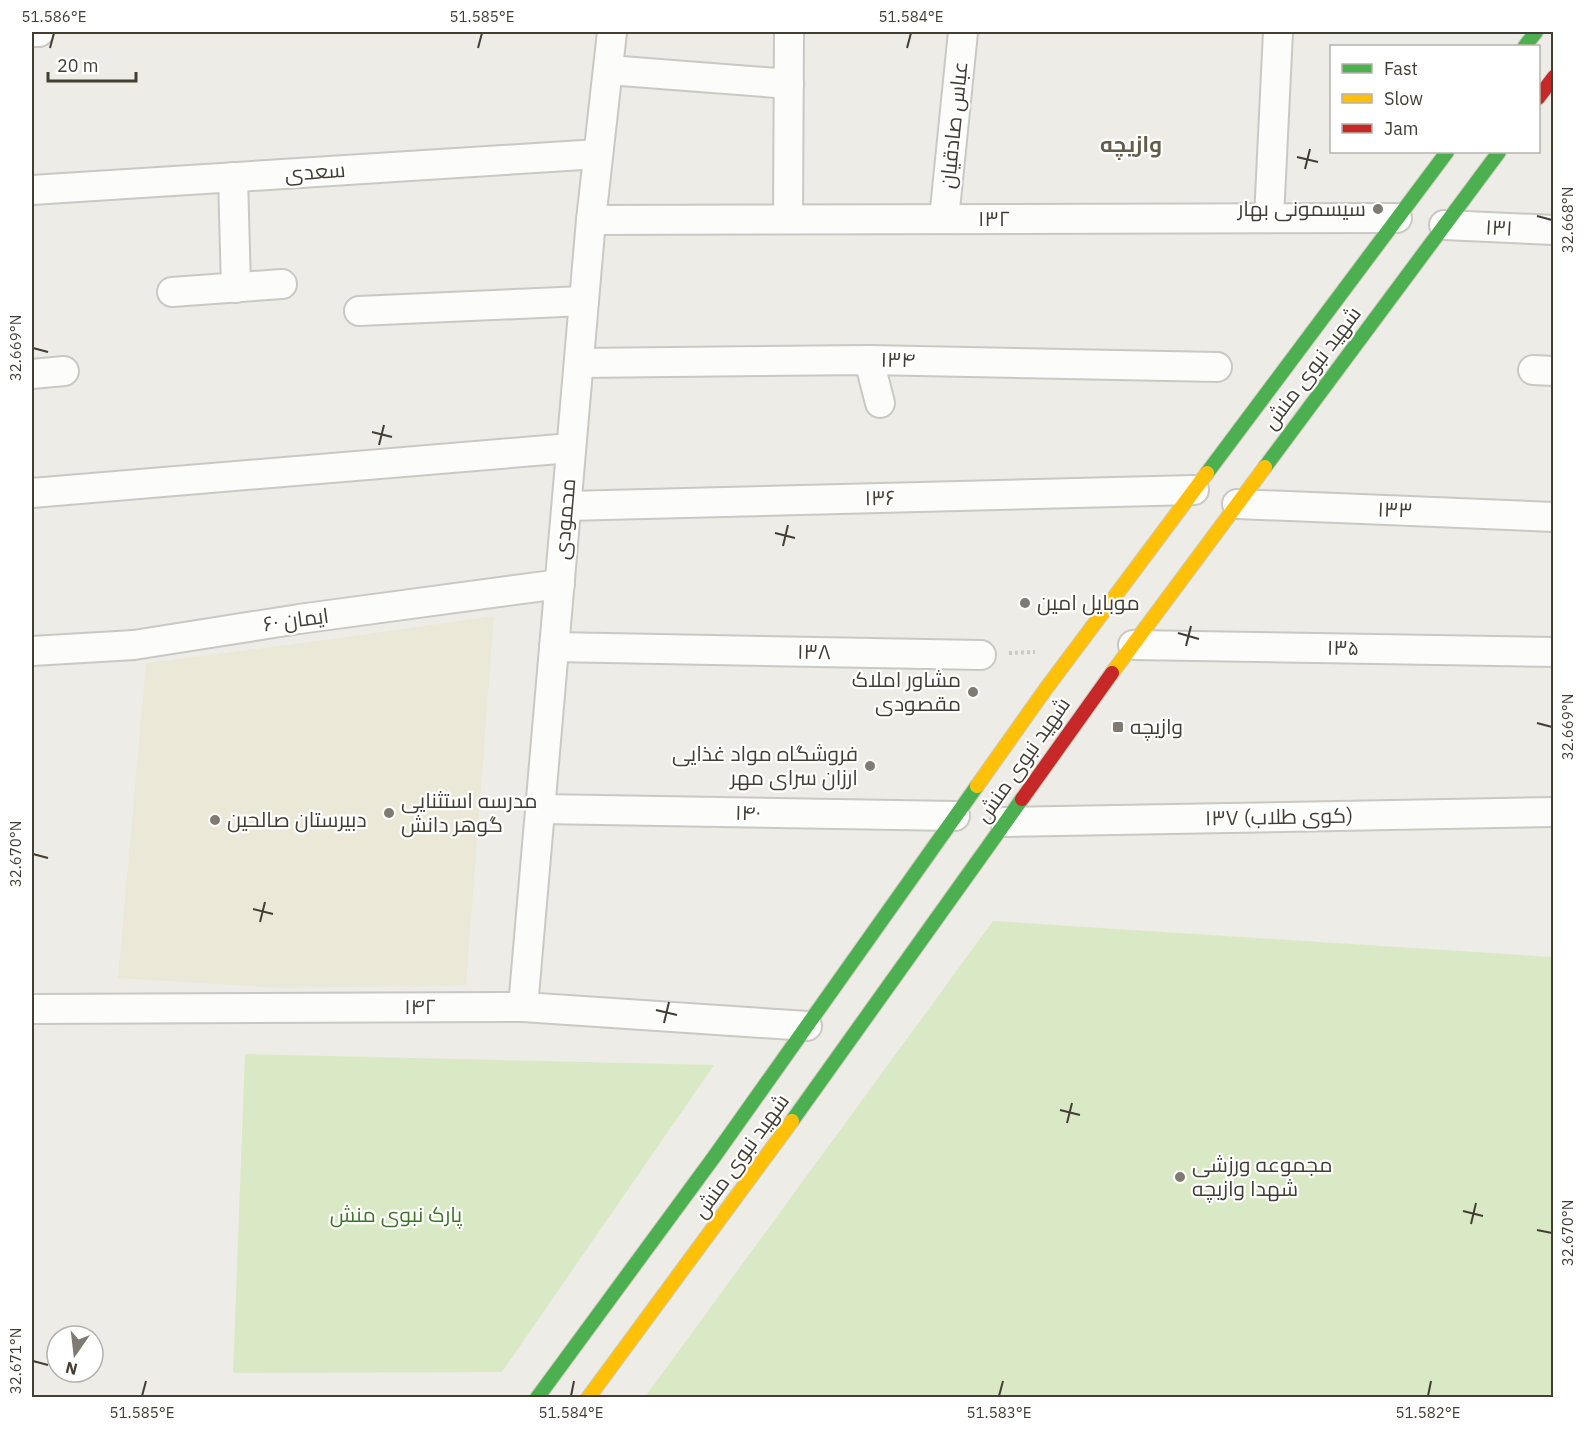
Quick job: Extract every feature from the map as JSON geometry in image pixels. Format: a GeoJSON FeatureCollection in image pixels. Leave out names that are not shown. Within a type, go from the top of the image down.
{"type":"FeatureCollection","features":[{"type":"Feature","properties":{"kind":"main road"},"geometry":{"type":"LineString","coordinates":[[1526,45],[1536,32]]}},
{"type":"Feature","properties":{"kind":"main road"},"geometry":{"type":"LineString","coordinates":[[1540,97],[1554,78]]}},
{"type":"Feature","properties":{"kind":"main road","name":"شهید نبوی منش"},"geometry":{"type":"LineString","coordinates":[[537,1398],[714,1157],[1075,650],[1446,153]]}},
{"type":"Feature","properties":{"kind":"main road","name":"شهید نبوی منش"},"geometry":{"type":"LineString","coordinates":[[588,1398],[753,1176],[1133,645],[1498,153]]}},
{"type":"Feature","properties":{"kind":"street"},"geometry":{"type":"LineString","coordinates":[[32,32],[39,32]]}},
{"type":"Feature","properties":{"kind":"street","name":"محمودی"},"geometry":{"type":"LineString","coordinates":[[523,1007],[591,220],[612,32]]}},
{"type":"Feature","properties":{"kind":"street"},"geometry":{"type":"LineString","coordinates":[[788,219],[789,32]]}},
{"type":"Feature","properties":{"kind":"street","name":"عباس صادقیان"},"geometry":{"type":"LineString","coordinates":[[944,219],[963,32]]}},
{"type":"Feature","properties":{"kind":"street"},"geometry":{"type":"LineString","coordinates":[[1269,218],[1278,32]]}},
{"type":"Feature","properties":{"kind":"street"},"geometry":{"type":"LineString","coordinates":[[608,70],[789,84]]}},
{"type":"Feature","properties":{"kind":"street","name":"سعدی"},"geometry":{"type":"LineString","coordinates":[[32,190],[598,154]]}},
{"type":"Feature","properties":{"kind":"street"},"geometry":{"type":"LineString","coordinates":[[233,177],[236,288]]}},
{"type":"Feature","properties":{"kind":"street","name":"۱۳۲"},"geometry":{"type":"LineString","coordinates":[[591,220],[1397,218]]}},
{"type":"Feature","properties":{"kind":"street","name":"۱۳۱"},"geometry":{"type":"LineString","coordinates":[[1444,225],[1554,231]]}},
{"type":"Feature","properties":{"kind":"street"},"geometry":{"type":"LineString","coordinates":[[172,292],[282,284]]}},
{"type":"Feature","properties":{"kind":"street"},"geometry":{"type":"LineString","coordinates":[[359,311],[584,302]]}},
{"type":"Feature","properties":{"kind":"street"},"geometry":{"type":"LineString","coordinates":[[869,360],[880,403]]}},
{"type":"Feature","properties":{"kind":"street","name":"۱۳۴"},"geometry":{"type":"LineString","coordinates":[[579,363],[869,360],[1217,367]]}},
{"type":"Feature","properties":{"kind":"street"},"geometry":{"type":"LineString","coordinates":[[32,374],[64,371]]}},
{"type":"Feature","properties":{"kind":"street"},"geometry":{"type":"LineString","coordinates":[[32,493],[572,448]]}},
{"type":"Feature","properties":{"kind":"street","name":"۱۳۶"},"geometry":{"type":"LineString","coordinates":[[567,506],[1194,490]]}},
{"type":"Feature","properties":{"kind":"street","name":"۱۳۳"},"geometry":{"type":"LineString","coordinates":[[1237,504],[1554,516]]}},
{"type":"Feature","properties":{"kind":"street","name":"ایمان ۶۰"},"geometry":{"type":"LineString","coordinates":[[32,651],[134,645],[560,584]]}},
{"type":"Feature","properties":{"kind":"street","name":"۱۳۵"},"geometry":{"type":"LineString","coordinates":[[1133,645],[1554,652]]}},
{"type":"Feature","properties":{"kind":"street","name":"۱۳۸"},"geometry":{"type":"LineString","coordinates":[[554,647],[981,655]]}},
{"type":"Feature","properties":{"kind":"street","name":"۱۴۰"},"geometry":{"type":"LineString","coordinates":[[540,809],[955,816]]}},
{"type":"Feature","properties":{"kind":"street","name":"۱۳۷ (کوی طلاب)"},"geometry":{"type":"LineString","coordinates":[[1005,822],[1554,812]]}},
{"type":"Feature","properties":{"kind":"street","name":"۱۴۲"},"geometry":{"type":"LineString","coordinates":[[32,1009],[523,1007],[807,1026]]}},
{"type":"Feature","properties":{"kind":"path"},"geometry":{"type":"LineString","coordinates":[[981,655],[1075,650]]}},
{"type":"Feature","properties":{"kind":"shaded area"},"geometry":{"type":"Polygon","coordinates":[[[494,616],[466,985],[281,988],[118,978],[146,663],[494,616]]]}},
{"type":"Feature","properties":{"kind":"green space","name":"مجموعه ورزشی شهدا وازیچه"},"geometry":{"type":"Polygon","coordinates":[[[993,921],[1553,957],[1553,1397],[645,1397],[993,921]]]}},
{"type":"Feature","properties":{"kind":"green space","name":"پارک نبوی منش"},"geometry":{"type":"Polygon","coordinates":[[[245,1054],[714,1065],[502,1372],[233,1373],[245,1054]]]}},
{"type":"Feature","properties":{"kind":"traffic: fast"},"geometry":{"type":"LineString","coordinates":[[1526,45],[1536,32]]}},
{"type":"Feature","properties":{"kind":"traffic: fast"},"geometry":{"type":"LineString","coordinates":[[1207,473],[1446,153]]}},
{"type":"Feature","properties":{"kind":"traffic: fast"},"geometry":{"type":"LineString","coordinates":[[1265,467],[1498,153]]}},
{"type":"Feature","properties":{"kind":"traffic: fast"},"geometry":{"type":"LineString","coordinates":[[537,1398],[714,1157],[977,786]]}},
{"type":"Feature","properties":{"kind":"traffic: fast"},"geometry":{"type":"LineString","coordinates":[[792,1121],[1022,799]]}},
{"type":"Feature","properties":{"kind":"traffic: slow"},"geometry":{"type":"LineString","coordinates":[[1112,673],[1265,467]]}},
{"type":"Feature","properties":{"kind":"traffic: slow"},"geometry":{"type":"LineString","coordinates":[[977,786],[1045,690],[1207,473]]}},
{"type":"Feature","properties":{"kind":"traffic: slow"},"geometry":{"type":"LineString","coordinates":[[588,1398],[792,1121]]}},
{"type":"Feature","properties":{"kind":"traffic: jam"},"geometry":{"type":"LineString","coordinates":[[1540,95],[1554,77]]}},
{"type":"Feature","properties":{"kind":"traffic: jam"},"geometry":{"type":"LineString","coordinates":[[1022,799],[1112,673]]}},
{"type":"Feature","properties":{"kind":"place","name":"سیسمونی بهار"},"geometry":{"type":"Point","coordinates":[1378,209]}},
{"type":"Feature","properties":{"kind":"place","name":"موبایل امین"},"geometry":{"type":"Point","coordinates":[1025,603]}},
{"type":"Feature","properties":{"kind":"place","name":"مشاور املاک مقصودی"},"geometry":{"type":"Point","coordinates":[973,692]}},
{"type":"Feature","properties":{"kind":"place","name":"وازیچه"},"geometry":{"type":"Point","coordinates":[1118,727]}},
{"type":"Feature","properties":{"kind":"place","name":"فروشگاه مواد غذایی ارزان سرای مهر"},"geometry":{"type":"Point","coordinates":[870,766]}},
{"type":"Feature","properties":{"kind":"place","name":"مدرسه استثنایی گوهر دانش"},"geometry":{"type":"Point","coordinates":[389,813]}},
{"type":"Feature","properties":{"kind":"place","name":"دبیرستان صالحین"},"geometry":{"type":"Point","coordinates":[215,820]}},
{"type":"Feature","properties":{"kind":"place","name":"مجموعه ورزشی شهدا وازیچه"},"geometry":{"type":"Point","coordinates":[1180,1177]}},
{"type":"Feature","properties":{"kind":"district","name":"وازیچه"},"geometry":{"type":"Point","coordinates":[1131,144]}}]}
